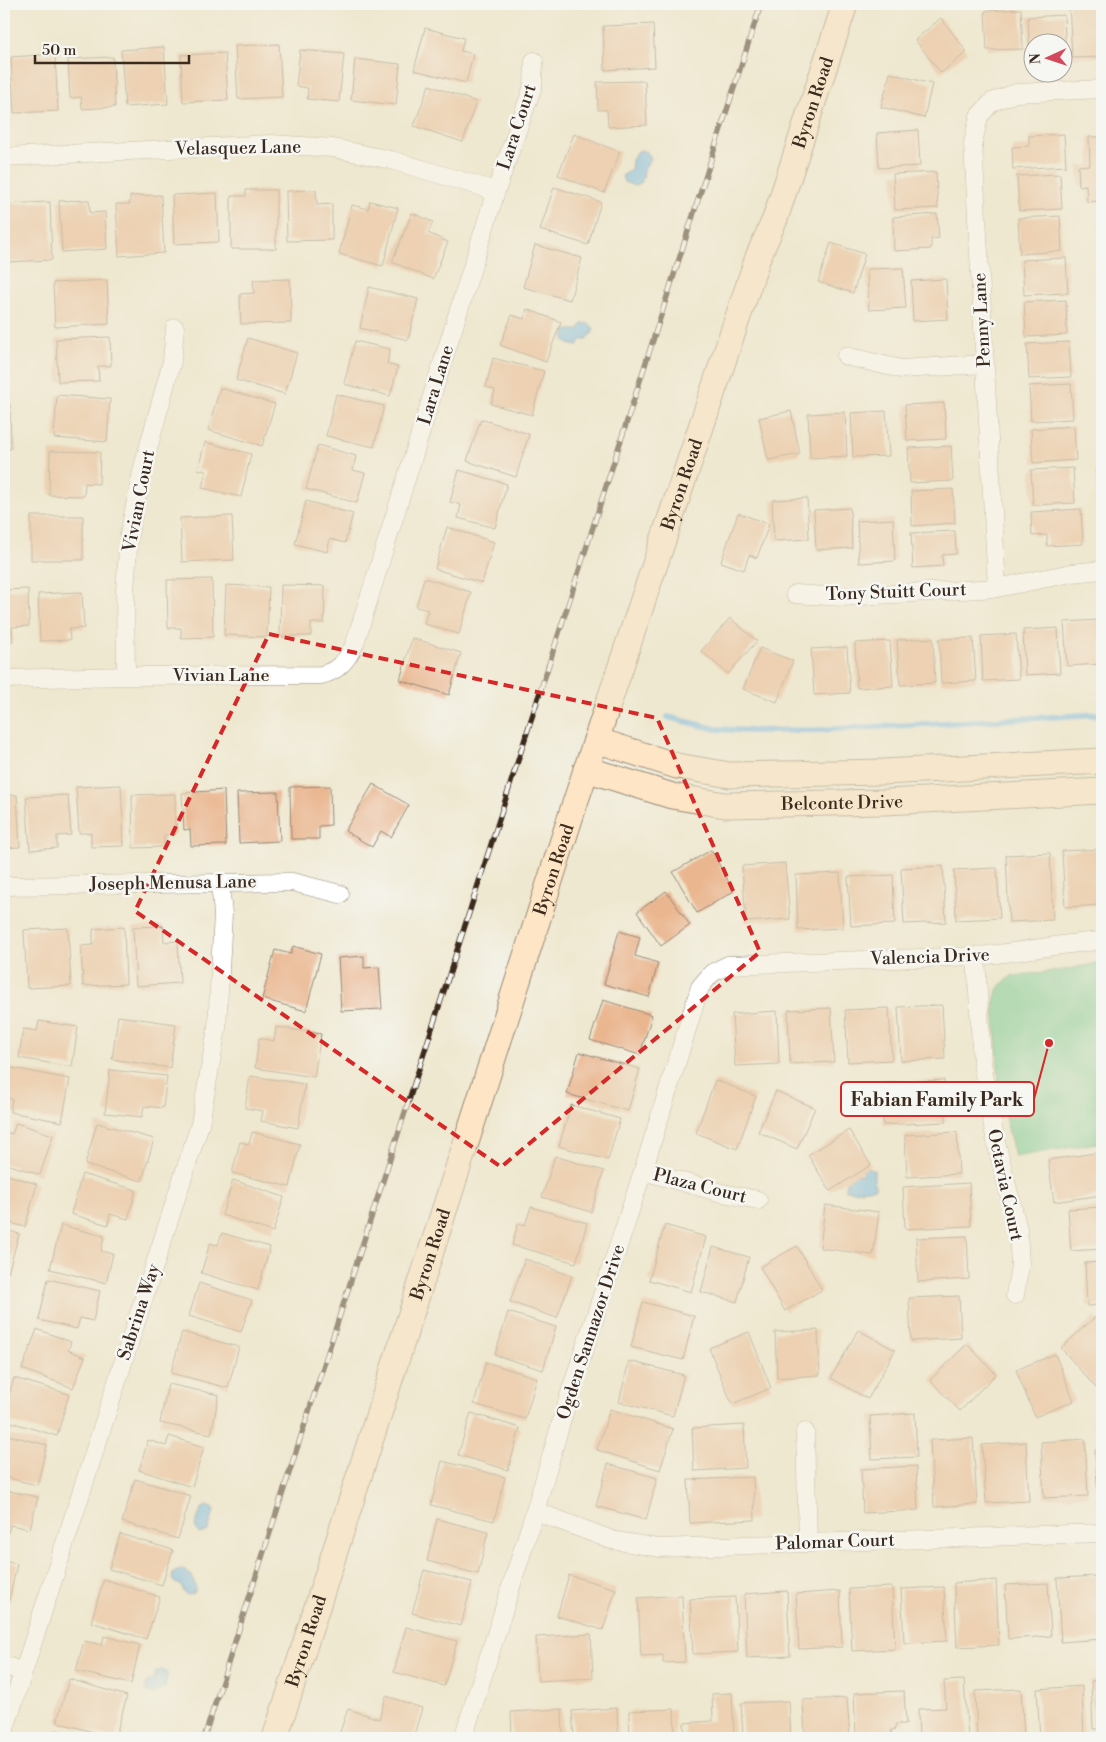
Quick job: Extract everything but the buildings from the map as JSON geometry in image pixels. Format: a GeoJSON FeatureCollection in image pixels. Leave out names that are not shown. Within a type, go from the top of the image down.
{"type":"FeatureCollection","features":[{"type":"Feature","properties":{"kind":"main road","name":"Byron Road"},"geometry":{"type":"LineString","coordinates":[[275,1738],[586,769],[758,257],[775,219],[845,4]]}},
{"type":"Feature","properties":{"kind":"main road","name":"Belconte Drive"},"geometry":{"type":"LineString","coordinates":[[596,740],[677,766],[730,775],[884,772],[1102,761]]}},
{"type":"Feature","properties":{"kind":"main road","name":"Belconte Drive"},"geometry":{"type":"LineString","coordinates":[[586,769],[672,796],[725,805],[885,802],[1102,791]]}},
{"type":"Feature","properties":{"kind":"street","name":"Lara Court"},"geometry":{"type":"LineString","coordinates":[[496,192],[533,86],[534,61]]}},
{"type":"Feature","properties":{"kind":"street","name":"Penny Lane"},"geometry":{"type":"LineString","coordinates":[[996,588],[973,143],[979,116],[992,102],[1016,92],[1102,88]]}},
{"type":"Feature","properties":{"kind":"street","name":"Velasquez Lane"},"geometry":{"type":"LineString","coordinates":[[4,157],[272,144],[333,148],[391,160],[496,192]]}},
{"type":"Feature","properties":{"kind":"street","name":"Lara Lane"},"geometry":{"type":"LineString","coordinates":[[375,579],[496,192]]}},
{"type":"Feature","properties":{"kind":"street","name":"Vivian Court"},"geometry":{"type":"LineString","coordinates":[[126,676],[124,592],[129,534],[143,467],[172,361],[175,328]]}},
{"type":"Feature","properties":{"kind":"street"},"geometry":{"type":"LineString","coordinates":[[846,356],[901,370],[985,364]]}},
{"type":"Feature","properties":{"kind":"street","name":"Tony Stuitt Court"},"geometry":{"type":"LineString","coordinates":[[795,594],[843,597],[996,588],[1072,573],[1102,570]]}},
{"type":"Feature","properties":{"kind":"street","name":"Vivian Lane"},"geometry":{"type":"LineString","coordinates":[[4,679],[321,674],[332,672],[348,658],[355,643],[375,579]]}},
{"type":"Feature","properties":{"kind":"street","name":"Joseph Menusa Lane"},"geometry":{"type":"LineString","coordinates":[[4,886],[292,882],[340,894]]}},
{"type":"Feature","properties":{"kind":"street","name":"Sabrina Way"},"geometry":{"type":"LineString","coordinates":[[4,1732],[200,1124],[217,1028],[223,914],[220,883]]}},
{"type":"Feature","properties":{"kind":"street","name":"Valencia Drive"},"geometry":{"type":"LineString","coordinates":[[756,964],[1005,954],[1102,940]]}},
{"type":"Feature","properties":{"kind":"street","name":"Octavia Court"},"geometry":{"type":"LineString","coordinates":[[976,956],[982,1063],[995,1138],[1018,1229],[1020,1265],[1015,1295]]}},
{"type":"Feature","properties":{"kind":"street","name":"Ogden Sannazor Drive"},"geometry":{"type":"LineString","coordinates":[[463,1738],[535,1511],[569,1396],[643,1171],[700,987],[712,973],[728,964],[756,964]]}},
{"type":"Feature","properties":{"kind":"street","name":"Plaza Court"},"geometry":{"type":"LineString","coordinates":[[643,1171],[722,1193],[758,1200]]}},
{"type":"Feature","properties":{"kind":"street"},"geometry":{"type":"LineString","coordinates":[[805,1432],[808,1543]]}},
{"type":"Feature","properties":{"kind":"street","name":"Palomar Court"},"geometry":{"type":"LineString","coordinates":[[535,1511],[612,1540],[659,1548],[1102,1533]]}},
{"type":"Feature","properties":{"kind":"street"},"geometry":{"type":"LineString","coordinates":[[4,1665],[23,1672]]}},
{"type":"Feature","properties":{"kind":"highlighted area"},"geometry":{"type":"Polygon","coordinates":[[[269,634],[657,718],[760,952],[501,1167],[135,911],[269,634]]]}},
{"type":"Feature","properties":{"kind":"green space"},"geometry":{"type":"Polygon","coordinates":[[[1102,962],[1102,1142],[1015,1157],[999,1084],[994,1002],[996,994],[1002,984],[1012,976],[1064,970],[1102,962]]]}},
{"type":"Feature","properties":{"kind":"water"},"geometry":{"type":"Polygon","coordinates":[[[642,150],[648,153],[651,160],[645,167],[642,182],[634,186],[624,182],[622,176],[631,170],[632,160],[638,151],[642,150]]]}},
{"type":"Feature","properties":{"kind":"water"},"geometry":{"type":"Polygon","coordinates":[[[583,323],[593,327],[592,334],[587,339],[581,340],[577,346],[568,344],[564,339],[566,330],[578,330],[583,323]]]}},
{"type":"Feature","properties":{"kind":"water"},"geometry":{"type":"Polygon","coordinates":[[[867,1167],[874,1170],[876,1187],[852,1191],[846,1190],[846,1182],[850,1180],[852,1175],[862,1174],[863,1169],[867,1167]]]}},
{"type":"Feature","properties":{"kind":"water"},"geometry":{"type":"Polygon","coordinates":[[[206,1506],[214,1511],[208,1531],[199,1534],[195,1526],[201,1509],[206,1506]]]}},
{"type":"Feature","properties":{"kind":"water"},"geometry":{"type":"Polygon","coordinates":[[[182,1569],[192,1576],[196,1589],[194,1593],[189,1595],[185,1594],[181,1585],[175,1583],[172,1579],[173,1573],[182,1569]]]}},
{"type":"Feature","properties":{"kind":"water"},"geometry":{"type":"Polygon","coordinates":[[[163,1670],[167,1676],[165,1687],[153,1694],[148,1693],[145,1687],[146,1682],[154,1680],[156,1672],[163,1670]]]}},
{"type":"Feature","properties":{"kind":"waterway"},"geometry":{"type":"LineString","coordinates":[[668,717],[716,729],[752,731],[819,730],[1102,714]]}},
{"type":"Feature","properties":{"kind":"railway"},"geometry":{"type":"LineString","coordinates":[[204,1738],[761,4]]}},
{"type":"Feature","properties":{"kind":"place","name":"Fabian Family Park"},"geometry":{"type":"Point","coordinates":[1049,1043]}}]}
